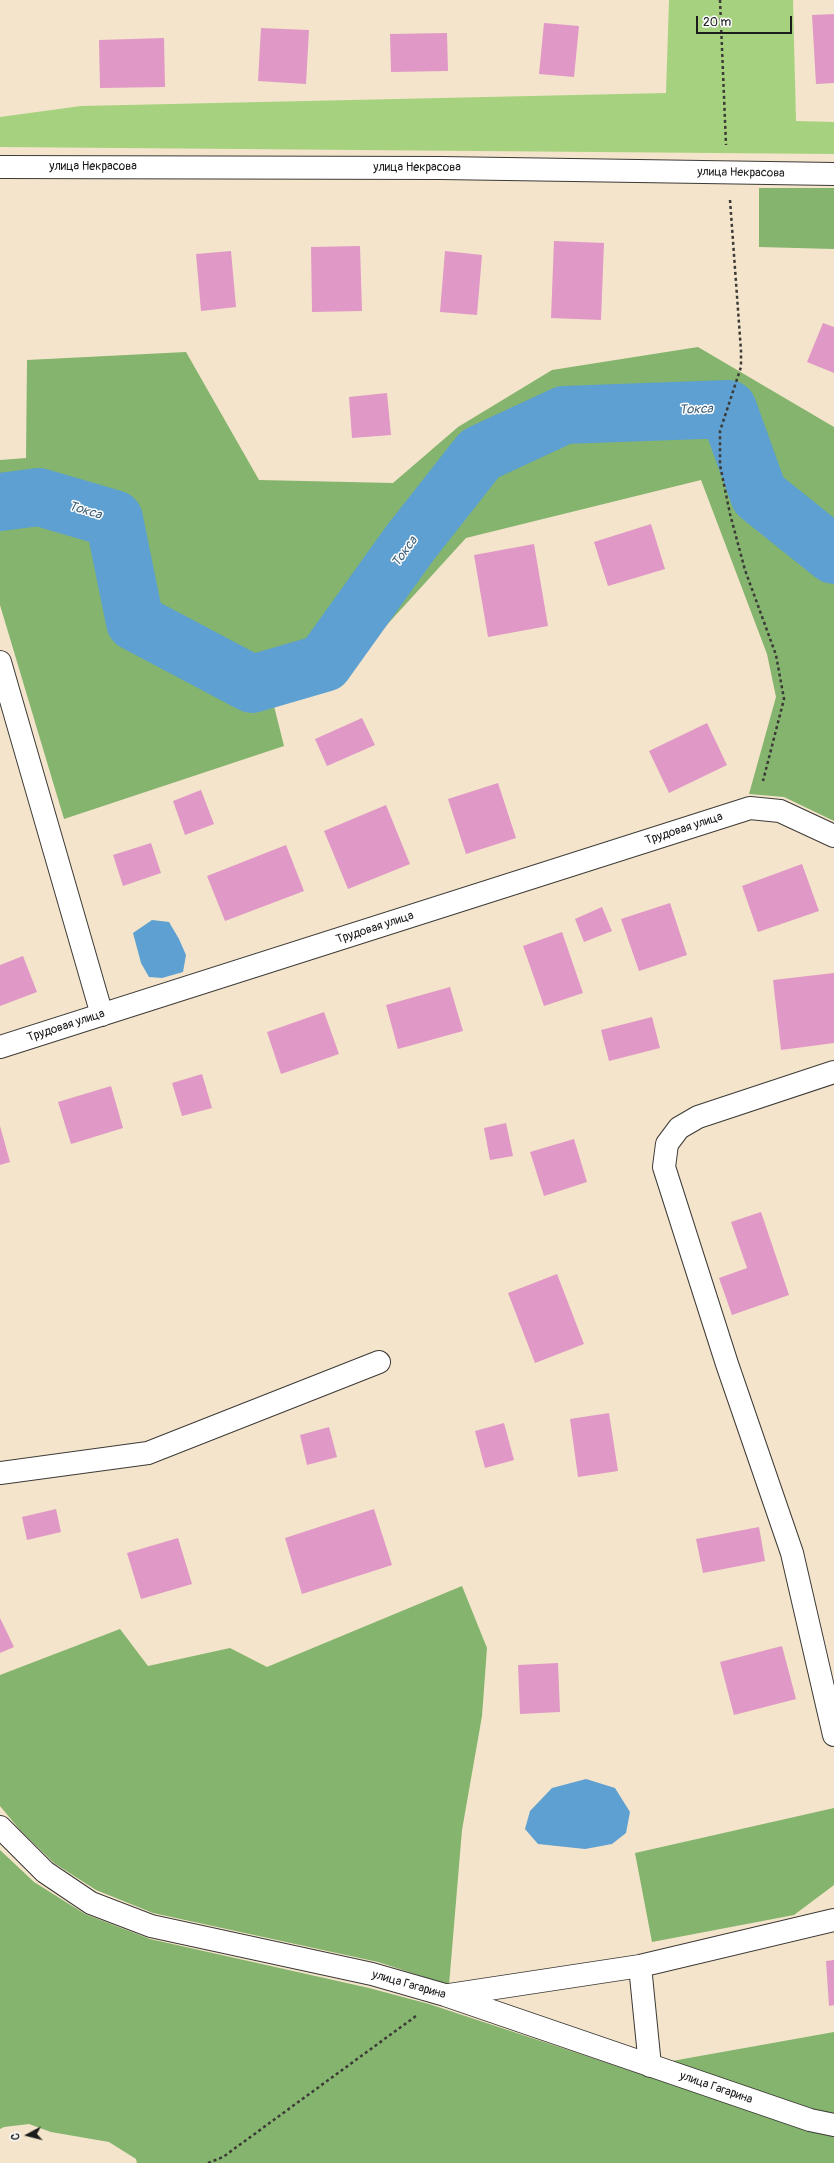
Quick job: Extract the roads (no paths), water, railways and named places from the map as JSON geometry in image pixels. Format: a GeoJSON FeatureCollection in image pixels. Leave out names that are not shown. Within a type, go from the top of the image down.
{"type":"FeatureCollection","features":[{"type":"Feature","properties":{"kind":"street","name":"улица Некрасова"},"geometry":{"type":"LineString","coordinates":[[0,167],[434,168],[834,174]]}},
{"type":"Feature","properties":{"kind":"street"},"geometry":{"type":"LineString","coordinates":[[0,662],[102,1015]]}},
{"type":"Feature","properties":{"kind":"street","name":"Трудовая улица"},"geometry":{"type":"LineString","coordinates":[[0,1047],[750,808],[780,811],[834,836]]}},
{"type":"Feature","properties":{"kind":"street"},"geometry":{"type":"LineString","coordinates":[[834,1072],[698,1117],[679,1128],[667,1144],[664,1167],[727,1364],[792,1552],[834,1735]]}},
{"type":"Feature","properties":{"kind":"street"},"geometry":{"type":"LineString","coordinates":[[0,1473],[148,1453],[379,1362]]}},
{"type":"Feature","properties":{"kind":"street","name":"улица Гагарина"},"geometry":{"type":"LineString","coordinates":[[0,1827],[45,1872],[91,1903],[151,1926],[372,1974],[445,1995],[810,2120],[834,2125]]}},
{"type":"Feature","properties":{"kind":"street"},"geometry":{"type":"LineString","coordinates":[[445,1995],[640,1966],[834,1920]]}},
{"type":"Feature","properties":{"kind":"street"},"geometry":{"type":"LineString","coordinates":[[640,1966],[650,2066]]}},
{"type":"Feature","properties":{"kind":"water"},"geometry":{"type":"Polygon","coordinates":[[[152,920],[169,922],[186,955],[183,972],[162,978],[149,977],[141,963],[133,933],[152,920]]]}},
{"type":"Feature","properties":{"kind":"water"},"geometry":{"type":"Polygon","coordinates":[[[586,1779],[615,1788],[630,1812],[626,1833],[612,1844],[585,1849],[538,1844],[525,1829],[530,1811],[552,1788],[586,1779]]]}},
{"type":"Feature","properties":{"kind":"waterway","name":"Токса"},"geometry":{"type":"LineString","coordinates":[[0,502],[39,497],[114,519],[135,622],[252,684],[324,663],[410,543],[480,454],[564,415],[728,409],[759,495],[834,555]]}}]}
